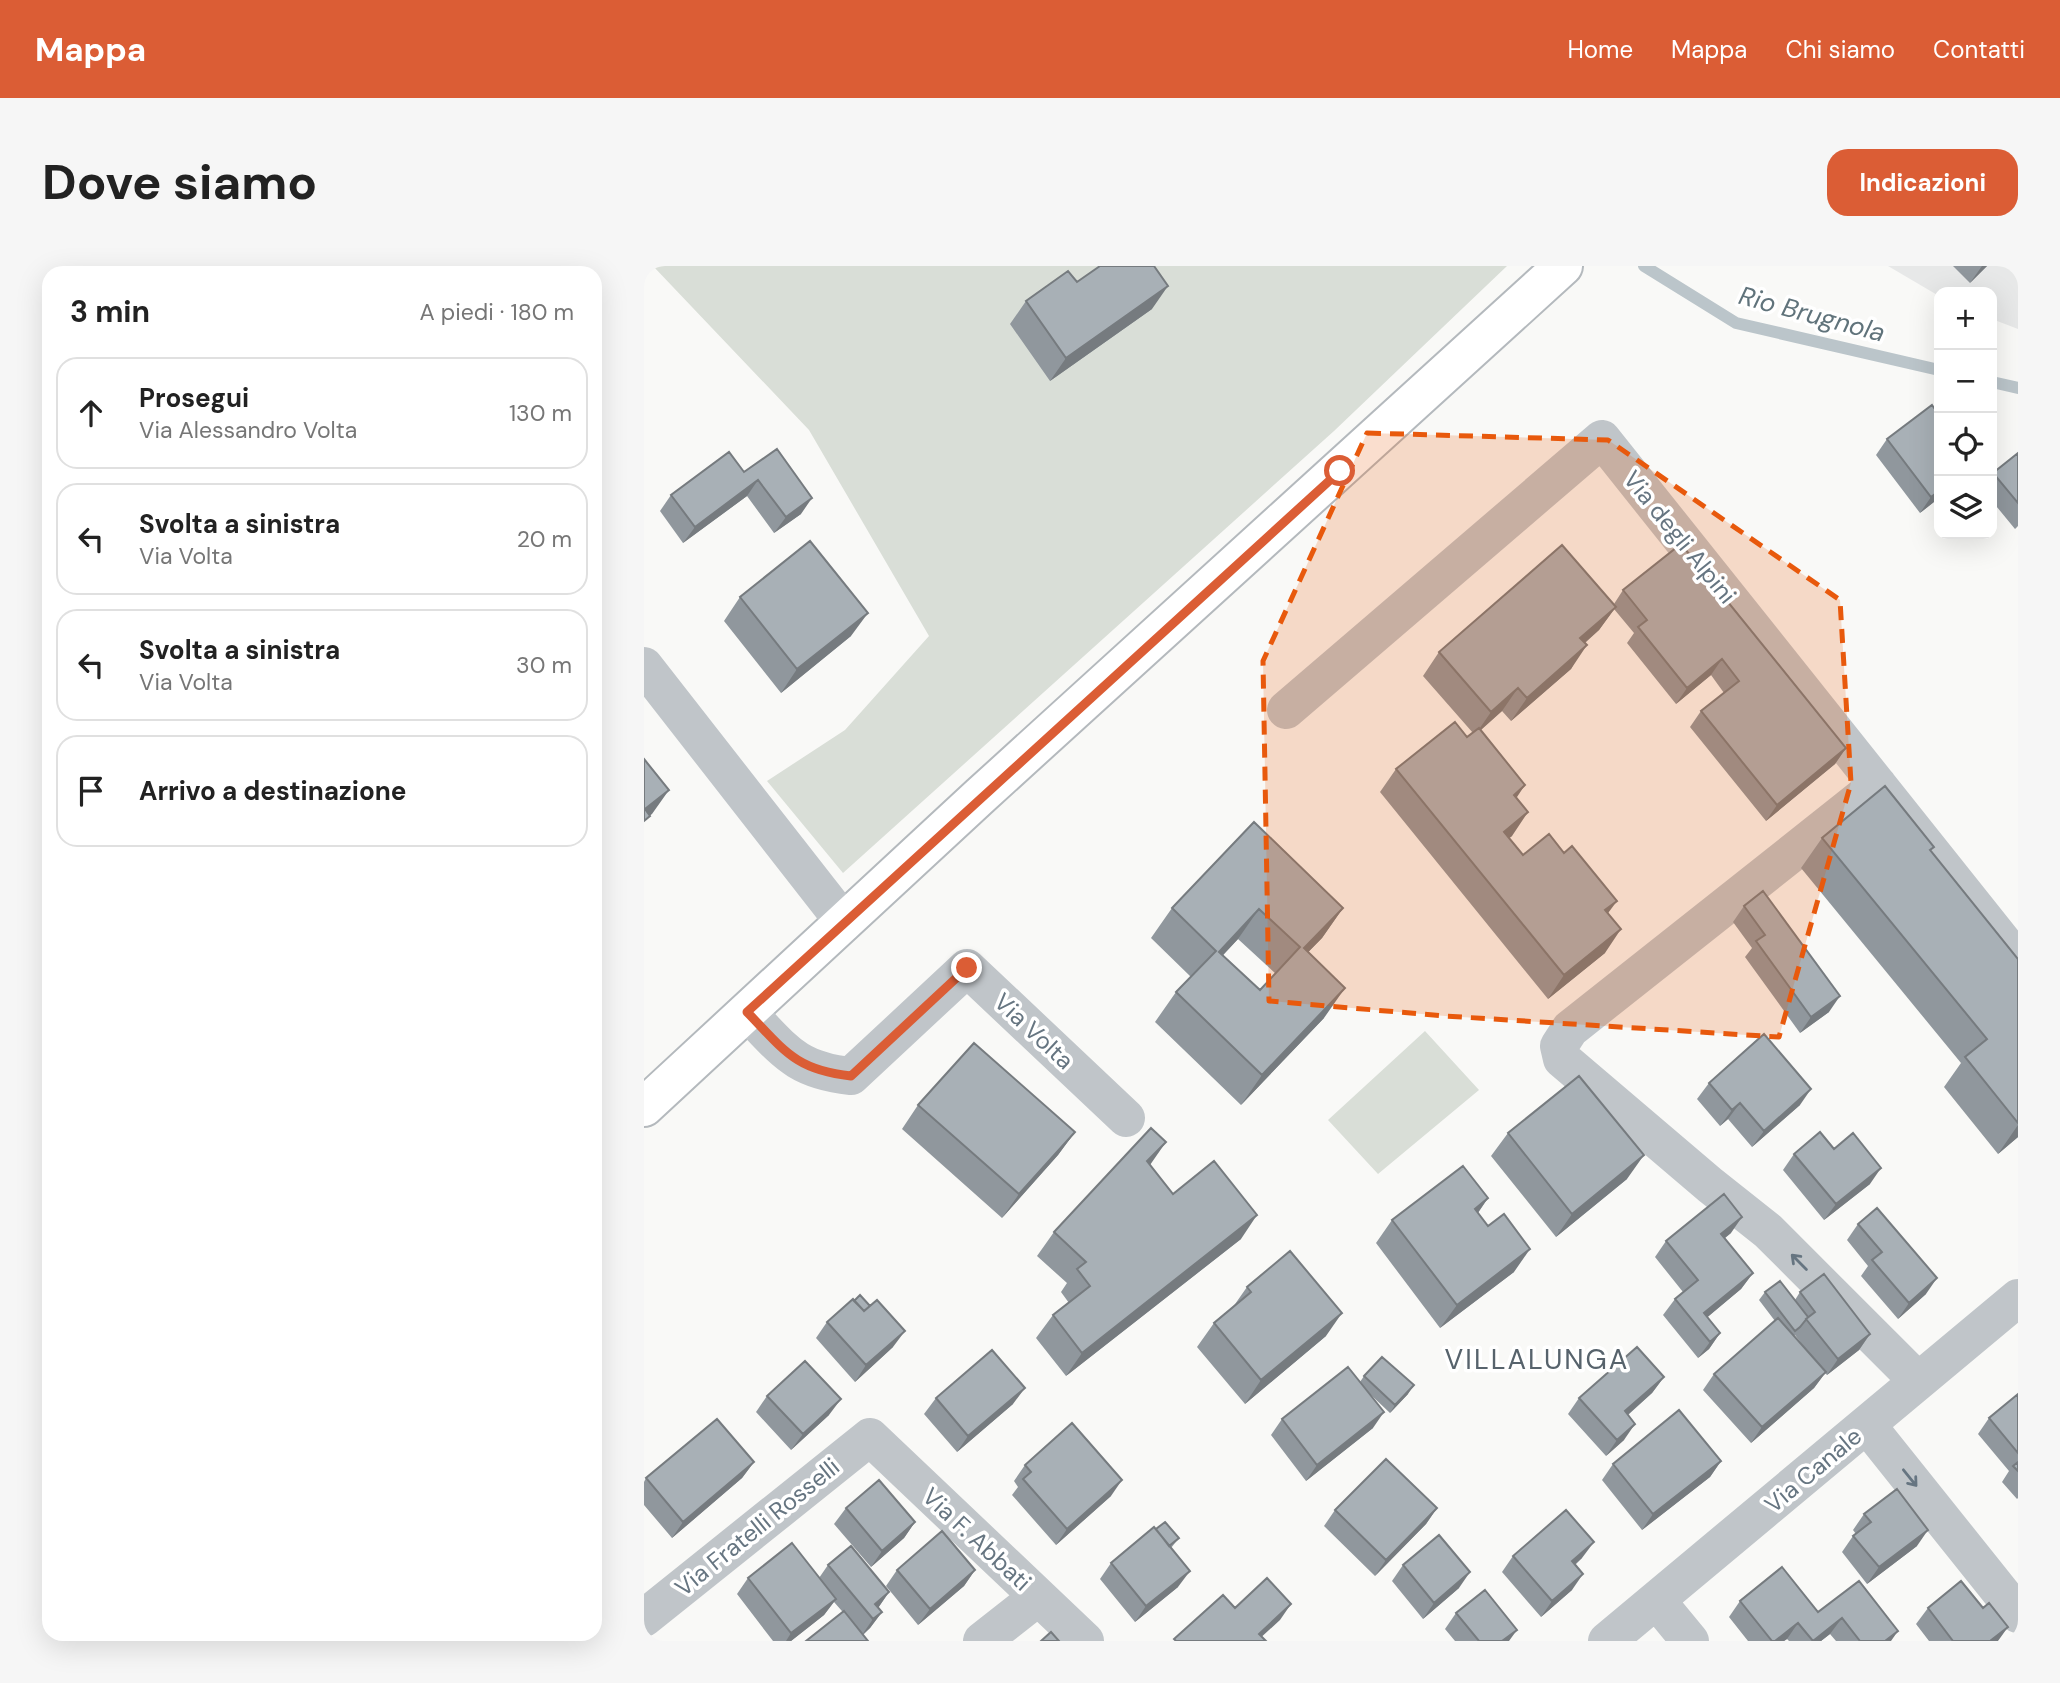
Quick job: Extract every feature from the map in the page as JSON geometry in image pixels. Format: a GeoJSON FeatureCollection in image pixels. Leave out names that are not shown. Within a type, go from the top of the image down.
{"type":"FeatureCollection","features":[{"type":"Feature","properties":{"kind":"main road"},"geometry":{"type":"LineString","coordinates":[[644,1107],[1559,270]]}},
{"type":"Feature","properties":{"kind":"street","name":"Via degli Alpini"},"geometry":{"type":"LineString","coordinates":[[1286,709],[1602,439],[2018,961]]}},
{"type":"Feature","properties":{"kind":"street"},"geometry":{"type":"LineString","coordinates":[[644,666],[844,922]]}},
{"type":"Feature","properties":{"kind":"street"},"geometry":{"type":"LineString","coordinates":[[1878,785],[1570,1029],[1559,1046],[1562,1059],[1768,1231],[1916,1380]]}},
{"type":"Feature","properties":{"kind":"street","name":"Via Volta"},"geometry":{"type":"LineString","coordinates":[[747,1012],[794,1061],[824,1073],[851,1076],[967,968],[1126,1118]]}},
{"type":"Feature","properties":{"kind":"street","name":"Via Canale"},"geometry":{"type":"LineString","coordinates":[[1607,1641],[1867,1425],[1916,1380],[2018,1298]]}},
{"type":"Feature","properties":{"kind":"street"},"geometry":{"type":"LineString","coordinates":[[1867,1425],[2018,1614]]}},
{"type":"Feature","properties":{"kind":"street","name":"Via F. Abbati"},"geometry":{"type":"LineString","coordinates":[[870,1437],[1085,1641]]}},
{"type":"Feature","properties":{"kind":"street","name":"Via Fratelli Rosselli"},"geometry":{"type":"LineString","coordinates":[[644,1618],[870,1437]]}},
{"type":"Feature","properties":{"kind":"street"},"geometry":{"type":"LineString","coordinates":[[982,1641],[1038,1597]]}},
{"type":"Feature","properties":{"kind":"street"},"geometry":{"type":"LineString","coordinates":[[1657,1601],[1690,1641]]}},
{"type":"Feature","properties":{"kind":"highlighted area"},"geometry":{"type":"Polygon","coordinates":[[[1367,433],[1608,440],[1840,600],[1851,783],[1779,1037],[1445,1016],[1269,1001],[1263,661],[1367,433]]]}},
{"type":"Feature","properties":{"kind":"shaded area"},"geometry":{"type":"Polygon","coordinates":[[[653,266],[1507,266],[1334,431],[843,873],[767,781],[845,730],[929,636],[809,430],[653,266]]]}},
{"type":"Feature","properties":{"kind":"shaded area"},"geometry":{"type":"Polygon","coordinates":[[[1888,266],[2018,266],[2018,329],[1997,321],[1997,287],[1934,287],[1934,293],[1888,266]]]}},
{"type":"Feature","properties":{"kind":"shaded area"},"geometry":{"type":"Polygon","coordinates":[[[1425,1031],[1479,1090],[1378,1174],[1328,1120],[1425,1031]]]}},
{"type":"Feature","properties":{"kind":"building"},"geometry":{"type":"Polygon","coordinates":[[[1100,266],[1154,266],[1168,286],[1066,358],[1026,301],[1068,271],[1077,282],[1100,266]]]}},
{"type":"Feature","properties":{"kind":"building"},"geometry":{"type":"Polygon","coordinates":[[[1932,405],[1934,495],[1931,497],[1887,439],[1932,405]]]}},
{"type":"Feature","properties":{"kind":"building"},"geometry":{"type":"Polygon","coordinates":[[[777,449],[812,498],[786,517],[758,480],[695,527],[671,495],[729,452],[744,472],[777,449]]]}},
{"type":"Feature","properties":{"kind":"building"},"geometry":{"type":"Polygon","coordinates":[[[2018,453],[2018,503],[1997,478],[1997,470],[2018,453]]]}},
{"type":"Feature","properties":{"kind":"building"},"geometry":{"type":"Polygon","coordinates":[[[810,541],[868,613],[797,669],[740,597],[810,541]]]}},
{"type":"Feature","properties":{"kind":"building"},"geometry":{"type":"Polygon","coordinates":[[[1681,544],[1846,748],[1777,805],[1701,711],[1739,681],[1722,659],[1687,688],[1638,627],[1647,620],[1623,590],[1681,544]]]}},
{"type":"Feature","properties":{"kind":"building"},"geometry":{"type":"Polygon","coordinates":[[[1562,545],[1616,607],[1580,638],[1587,645],[1527,698],[1518,688],[1491,712],[1439,652],[1562,545]]]}},
{"type":"Feature","properties":{"kind":"building"},"geometry":{"type":"Polygon","coordinates":[[[1455,722],[1467,737],[1479,728],[1525,785],[1514,795],[1528,812],[1504,832],[1523,855],[1549,834],[1564,853],[1572,846],[1617,901],[1605,910],[1621,929],[1564,975],[1396,769],[1455,722]]]}},
{"type":"Feature","properties":{"kind":"building"},"geometry":{"type":"Polygon","coordinates":[[[644,759],[669,790],[645,809],[650,816],[644,821],[644,759]]]}},
{"type":"Feature","properties":{"kind":"building"},"geometry":{"type":"Polygon","coordinates":[[[1885,786],[1934,847],[1930,850],[2018,959],[2018,1123],[1965,1057],[1987,1039],[1822,838],[1885,786]]]}},
{"type":"Feature","properties":{"kind":"building"},"geometry":{"type":"Polygon","coordinates":[[[1254,822],[1343,908],[1304,948],[1345,988],[1262,1075],[1176,992],[1216,951],[1172,908],[1254,822]],[[1259,909],[1219,952],[1260,990],[1300,947],[1259,909]]]}},
{"type":"Feature","properties":{"kind":"building"},"geometry":{"type":"Polygon","coordinates":[[[1763,891],[1840,996],[1811,1017],[1756,941],[1765,935],[1744,906],[1763,891]]]}},
{"type":"Feature","properties":{"kind":"building"},"geometry":{"type":"Polygon","coordinates":[[[1764,1034],[1811,1089],[1764,1131],[1740,1103],[1732,1110],[1709,1083],[1764,1034]]]}},
{"type":"Feature","properties":{"kind":"building"},"geometry":{"type":"Polygon","coordinates":[[[974,1043],[1075,1132],[1019,1194],[918,1105],[974,1043]]]}},
{"type":"Feature","properties":{"kind":"building"},"geometry":{"type":"Polygon","coordinates":[[[1579,1076],[1644,1155],[1572,1214],[1508,1133],[1579,1076]]]}},
{"type":"Feature","properties":{"kind":"building"},"geometry":{"type":"Polygon","coordinates":[[[1151,1128],[1166,1142],[1147,1161],[1173,1194],[1214,1161],[1257,1215],[1082,1353],[1053,1315],[1090,1286],[1077,1269],[1086,1262],[1054,1232],[1151,1128]]]}},
{"type":"Feature","properties":{"kind":"building"},"geometry":{"type":"Polygon","coordinates":[[[1820,1132],[1834,1149],[1853,1133],[1881,1168],[1836,1204],[1794,1154],[1820,1132]]]}},
{"type":"Feature","properties":{"kind":"building"},"geometry":{"type":"Polygon","coordinates":[[[1463,1166],[1488,1198],[1475,1209],[1488,1226],[1504,1214],[1530,1249],[1457,1305],[1392,1220],[1463,1166]]]}},
{"type":"Feature","properties":{"kind":"building"},"geometry":{"type":"Polygon","coordinates":[[[1724,1194],[1742,1217],[1721,1234],[1753,1273],[1704,1313],[1720,1333],[1710,1342],[1675,1299],[1698,1280],[1666,1241],[1724,1194]]]}},
{"type":"Feature","properties":{"kind":"building"},"geometry":{"type":"Polygon","coordinates":[[[1877,1208],[1937,1278],[1909,1303],[1872,1260],[1882,1252],[1858,1224],[1877,1208]]]}},
{"type":"Feature","properties":{"kind":"building"},"geometry":{"type":"Polygon","coordinates":[[[1290,1251],[1342,1313],[1261,1380],[1214,1323],[1251,1292],[1247,1287],[1290,1251]]]}},
{"type":"Feature","properties":{"kind":"building"},"geometry":{"type":"Polygon","coordinates":[[[1824,1274],[1870,1334],[1838,1359],[1806,1319],[1815,1312],[1800,1292],[1824,1274]]]}},
{"type":"Feature","properties":{"kind":"building"},"geometry":{"type":"Polygon","coordinates":[[[1780,1281],[1808,1317],[1795,1331],[1765,1292],[1780,1281]]]}},
{"type":"Feature","properties":{"kind":"building"},"geometry":{"type":"Polygon","coordinates":[[[860,1295],[870,1306],[864,1311],[854,1301],[860,1295]]]}},
{"type":"Feature","properties":{"kind":"building"},"geometry":{"type":"Polygon","coordinates":[[[853,1299],[864,1311],[877,1300],[905,1331],[866,1365],[827,1322],[853,1299]]]}},
{"type":"Feature","properties":{"kind":"building"},"geometry":{"type":"Polygon","coordinates":[[[1778,1318],[1826,1372],[1762,1427],[1714,1374],[1778,1318]]]}},
{"type":"Feature","properties":{"kind":"building"},"geometry":{"type":"Polygon","coordinates":[[[1637,1347],[1664,1377],[1625,1411],[1635,1424],[1617,1440],[1579,1398],[1637,1347]]]}},
{"type":"Feature","properties":{"kind":"building"},"geometry":{"type":"Polygon","coordinates":[[[992,1350],[1025,1388],[968,1436],[936,1398],[992,1350]]]}},
{"type":"Feature","properties":{"kind":"building"},"geometry":{"type":"Polygon","coordinates":[[[1382,1357],[1414,1385],[1395,1405],[1364,1376],[1382,1357]]]}},
{"type":"Feature","properties":{"kind":"building"},"geometry":{"type":"Polygon","coordinates":[[[805,1361],[841,1399],[803,1434],[767,1396],[805,1361]]]}},
{"type":"Feature","properties":{"kind":"building"},"geometry":{"type":"Polygon","coordinates":[[[1348,1367],[1384,1412],[1317,1465],[1282,1419],[1348,1367]]]}},
{"type":"Feature","properties":{"kind":"building"},"geometry":{"type":"Polygon","coordinates":[[[2018,1394],[2018,1453],[1989,1418],[2018,1394]]]}},
{"type":"Feature","properties":{"kind":"building"},"geometry":{"type":"Polygon","coordinates":[[[1679,1410],[1721,1461],[1653,1514],[1613,1464],[1679,1410]]]}},
{"type":"Feature","properties":{"kind":"building"},"geometry":{"type":"Polygon","coordinates":[[[717,1419],[754,1462],[683,1522],[646,1478],[717,1419]]]}},
{"type":"Feature","properties":{"kind":"building"},"geometry":{"type":"Polygon","coordinates":[[[1072,1423],[1122,1480],[1067,1529],[1023,1479],[1031,1472],[1025,1465],[1072,1423]]]}},
{"type":"Feature","properties":{"kind":"building"},"geometry":{"type":"Polygon","coordinates":[[[1386,1459],[1437,1508],[1386,1560],[1335,1510],[1386,1459]]]}},
{"type":"Feature","properties":{"kind":"building"},"geometry":{"type":"Polygon","coordinates":[[[879,1480],[915,1522],[882,1551],[846,1508],[879,1480]]]}},
{"type":"Feature","properties":{"kind":"building"},"geometry":{"type":"Polygon","coordinates":[[[1897,1489],[1928,1530],[1879,1567],[1853,1536],[1871,1522],[1864,1514],[1897,1489]]]}},
{"type":"Feature","properties":{"kind":"building"},"geometry":{"type":"Polygon","coordinates":[[[1566,1510],[1594,1542],[1572,1561],[1583,1574],[1552,1601],[1513,1556],[1566,1510]]]}},
{"type":"Feature","properties":{"kind":"building"},"geometry":{"type":"Polygon","coordinates":[[[1165,1522],[1179,1538],[1169,1546],[1156,1529],[1165,1522]]]}},
{"type":"Feature","properties":{"kind":"building"},"geometry":{"type":"Polygon","coordinates":[[[1154,1527],[1190,1571],[1146,1606],[1111,1563],[1154,1527]]]}},
{"type":"Feature","properties":{"kind":"building"},"geometry":{"type":"Polygon","coordinates":[[[942,1531],[975,1570],[930,1609],[897,1570],[942,1531]]]}},
{"type":"Feature","properties":{"kind":"building"},"geometry":{"type":"Polygon","coordinates":[[[1439,1535],[1470,1572],[1434,1603],[1403,1565],[1439,1535]]]}},
{"type":"Feature","properties":{"kind":"building"},"geometry":{"type":"Polygon","coordinates":[[[792,1543],[836,1599],[791,1633],[748,1578],[792,1543]]]}},
{"type":"Feature","properties":{"kind":"building"},"geometry":{"type":"Polygon","coordinates":[[[851,1546],[889,1592],[875,1604],[882,1612],[873,1619],[828,1565],[851,1546]]]}},
{"type":"Feature","properties":{"kind":"building"},"geometry":{"type":"Polygon","coordinates":[[[1782,1567],[1818,1612],[1859,1581],[1898,1631],[1885,1641],[1860,1641],[1842,1618],[1813,1641],[1798,1623],[1772,1641],[1740,1601],[1782,1567]]]}},
{"type":"Feature","properties":{"kind":"building"},"geometry":{"type":"Polygon","coordinates":[[[1267,1578],[1291,1604],[1259,1634],[1266,1641],[1174,1639],[1223,1595],[1235,1608],[1267,1578]]]}},
{"type":"Feature","properties":{"kind":"building"},"geometry":{"type":"Polygon","coordinates":[[[1961,1581],[1983,1608],[1989,1603],[2008,1627],[1990,1641],[1953,1641],[1928,1608],[1961,1581]]]}},
{"type":"Feature","properties":{"kind":"building"},"geometry":{"type":"Polygon","coordinates":[[[1485,1590],[1517,1630],[1502,1641],[1479,1641],[1456,1613],[1485,1590]]]}},
{"type":"Feature","properties":{"kind":"building"},"geometry":{"type":"Polygon","coordinates":[[[844,1611],[868,1641],[806,1641],[844,1611]]]}},
{"type":"Feature","properties":{"kind":"building"},"geometry":{"type":"Polygon","coordinates":[[[1051,1632],[1059,1641],[1041,1641],[1051,1632]]]}},
{"type":"Feature","properties":{"kind":"waterway","name":"Rio Brugnola"},"geometry":{"type":"LineString","coordinates":[[1644,266],[1736,323],[1934,369]]}},
{"type":"Feature","properties":{"kind":"waterway","name":"Rio Brugnola"},"geometry":{"type":"LineString","coordinates":[[1997,383],[2018,388]]}},
{"type":"Feature","properties":{"kind":"district","name":"VILLALUNGA"},"geometry":{"type":"Point","coordinates":[1537,1359]}},
{"type":"Feature","properties":{"kind":"route"},"geometry":{"type":"LineString","coordinates":[[967,968],[851,1076],[824,1073],[794,1061],[747,1012],[980,796],[1340,471]]}}]}
